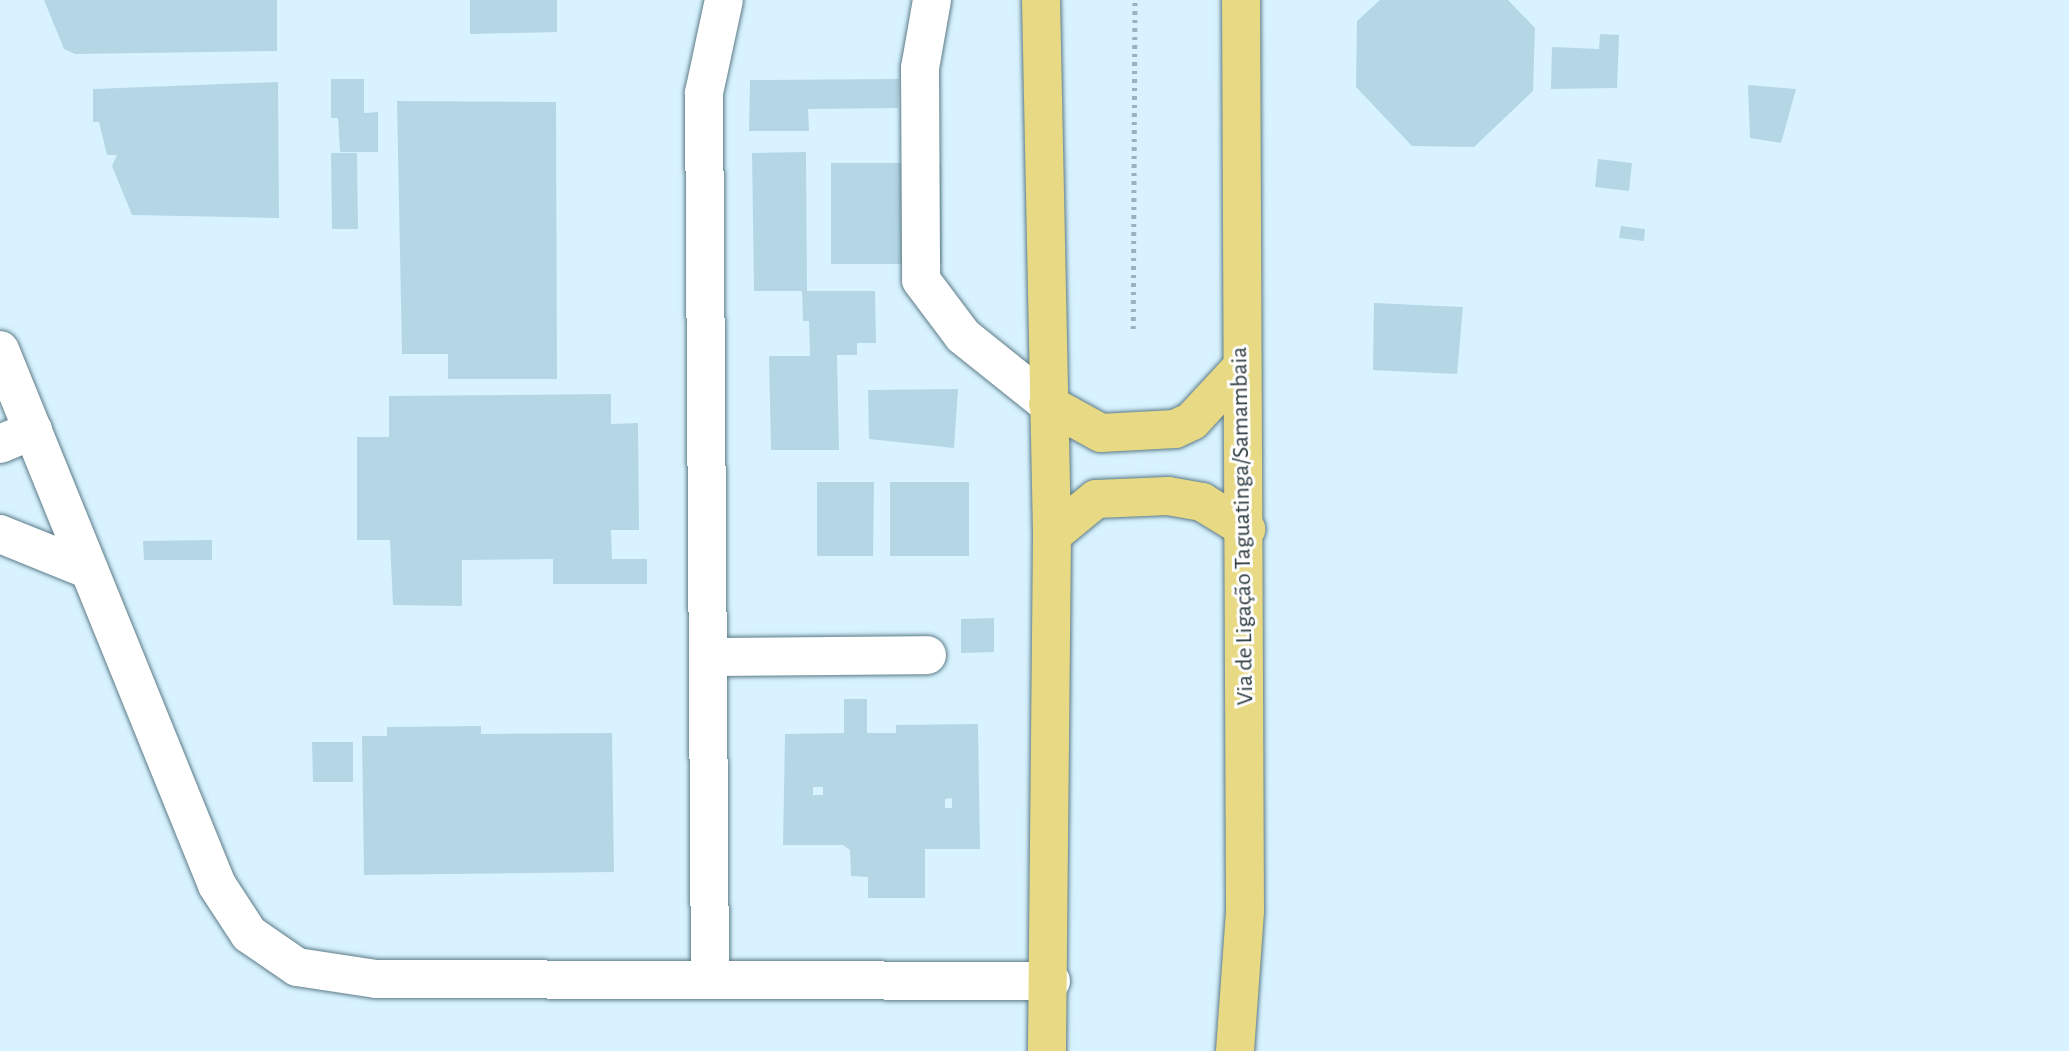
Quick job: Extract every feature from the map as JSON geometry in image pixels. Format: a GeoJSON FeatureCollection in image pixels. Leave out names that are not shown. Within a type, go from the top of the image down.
{"type":"FeatureCollection","features":[{"type":"Feature","properties":{"kind":"main road"},"geometry":{"type":"LineString","coordinates":[[1041,0],[1052,536],[1051,981],[1047,1051]]}},
{"type":"Feature","properties":{"kind":"main road","name":"Via de Ligação Taguatinga/Samambaia"},"geometry":{"type":"LineString","coordinates":[[1235,1051],[1245,910],[1246,529],[1240,369],[1241,0]]}},
{"type":"Feature","properties":{"kind":"main road"},"geometry":{"type":"LineString","coordinates":[[1048,404],[1101,433],[1175,429],[1192,421],[1240,369]]}},
{"type":"Feature","properties":{"kind":"main road"},"geometry":{"type":"LineString","coordinates":[[1052,536],[1096,499],[1156,497],[1202,502],[1246,529]]}},
{"type":"Feature","properties":{"kind":"street"},"geometry":{"type":"LineString","coordinates":[[710,977],[704,93],[724,0]]}},
{"type":"Feature","properties":{"kind":"street"},"geometry":{"type":"LineString","coordinates":[[932,0],[920,68],[921,280],[963,336],[1048,404]]}},
{"type":"Feature","properties":{"kind":"street"},"geometry":{"type":"LineString","coordinates":[[0,350],[17,437],[89,569],[217,885],[249,933],[297,968],[376,979],[710,977],[1051,981]]}},
{"type":"Feature","properties":{"kind":"street"},"geometry":{"type":"LineString","coordinates":[[0,534],[89,569]]}},
{"type":"Feature","properties":{"kind":"street"},"geometry":{"type":"LineString","coordinates":[[708,657],[927,654]]}},
{"type":"Feature","properties":{"kind":"path"},"geometry":{"type":"LineString","coordinates":[[1133,329],[1135,0]]}},
{"type":"Feature","properties":{"kind":"building"},"geometry":{"type":"Polygon","coordinates":[[[44,0],[277,0],[277,51],[75,54],[64,49],[44,0]]]}},
{"type":"Feature","properties":{"kind":"building"},"geometry":{"type":"Polygon","coordinates":[[[470,0],[557,0],[557,32],[470,34],[470,0]]]}},
{"type":"Feature","properties":{"kind":"building"},"geometry":{"type":"Polygon","coordinates":[[[1380,0],[1508,0],[1535,28],[1533,91],[1474,147],[1412,146],[1356,87],[1357,21],[1380,0]]]}},
{"type":"Feature","properties":{"kind":"building"},"geometry":{"type":"Polygon","coordinates":[[[1600,34],[1619,35],[1617,88],[1551,89],[1552,47],[1599,49],[1600,34]]]}},
{"type":"Feature","properties":{"kind":"building"},"geometry":{"type":"Polygon","coordinates":[[[331,79],[364,79],[364,113],[378,112],[378,152],[340,152],[338,118],[331,118],[331,79]]]}},
{"type":"Feature","properties":{"kind":"building"},"geometry":{"type":"Polygon","coordinates":[[[899,79],[898,108],[808,109],[809,131],[749,131],[750,80],[899,79]]]}},
{"type":"Feature","properties":{"kind":"building"},"geometry":{"type":"Polygon","coordinates":[[[278,82],[279,218],[132,215],[112,166],[117,155],[107,155],[99,122],[93,122],[93,89],[278,82]]]}},
{"type":"Feature","properties":{"kind":"building"},"geometry":{"type":"Polygon","coordinates":[[[1748,85],[1796,89],[1781,143],[1750,138],[1748,85]]]}},
{"type":"Feature","properties":{"kind":"building"},"geometry":{"type":"Polygon","coordinates":[[[397,101],[556,102],[557,379],[448,379],[448,354],[402,354],[397,101]]]}},
{"type":"Feature","properties":{"kind":"building"},"geometry":{"type":"Polygon","coordinates":[[[806,152],[807,291],[875,291],[876,343],[857,343],[857,355],[837,355],[839,450],[771,450],[769,356],[810,356],[809,321],[803,321],[802,291],[754,291],[752,153],[806,152]]]}},
{"type":"Feature","properties":{"kind":"building"},"geometry":{"type":"Polygon","coordinates":[[[331,153],[357,153],[358,229],[332,229],[331,153]]]}},
{"type":"Feature","properties":{"kind":"building"},"geometry":{"type":"Polygon","coordinates":[[[1598,159],[1632,163],[1629,191],[1595,187],[1598,159]]]}},
{"type":"Feature","properties":{"kind":"building"},"geometry":{"type":"Polygon","coordinates":[[[831,163],[941,163],[942,264],[831,264],[831,163]]]}},
{"type":"Feature","properties":{"kind":"building"},"geometry":{"type":"Polygon","coordinates":[[[1621,226],[1645,229],[1644,241],[1619,238],[1621,226]]]}},
{"type":"Feature","properties":{"kind":"building"},"geometry":{"type":"Polygon","coordinates":[[[1374,303],[1463,307],[1457,374],[1373,370],[1374,303]]]}},
{"type":"Feature","properties":{"kind":"building"},"geometry":{"type":"Polygon","coordinates":[[[958,389],[954,448],[869,439],[868,390],[958,389]]]}},
{"type":"Feature","properties":{"kind":"building"},"geometry":{"type":"Polygon","coordinates":[[[611,394],[611,424],[638,423],[639,530],[611,530],[612,559],[647,559],[647,584],[553,584],[553,559],[462,560],[462,606],[393,605],[390,540],[357,540],[357,437],[389,437],[389,396],[611,394]]]}},
{"type":"Feature","properties":{"kind":"building"},"geometry":{"type":"Polygon","coordinates":[[[817,482],[874,482],[873,556],[817,556],[817,482]]]}},
{"type":"Feature","properties":{"kind":"building"},"geometry":{"type":"Polygon","coordinates":[[[890,482],[969,482],[969,556],[890,556],[890,482]]]}},
{"type":"Feature","properties":{"kind":"building"},"geometry":{"type":"Polygon","coordinates":[[[212,540],[212,560],[144,560],[143,541],[212,540]]]}},
{"type":"Feature","properties":{"kind":"building"},"geometry":{"type":"Polygon","coordinates":[[[994,618],[994,652],[961,653],[961,619],[994,618]]]}},
{"type":"Feature","properties":{"kind":"building"},"geometry":{"type":"Polygon","coordinates":[[[844,699],[867,699],[867,733],[896,733],[896,725],[978,724],[980,849],[925,849],[925,898],[868,898],[868,877],[851,876],[850,850],[843,845],[783,845],[785,734],[844,733],[844,699]],[[813,787],[813,795],[823,795],[823,787],[813,787]],[[952,798],[945,799],[945,808],[952,808],[952,798]]]}},
{"type":"Feature","properties":{"kind":"building"},"geometry":{"type":"Polygon","coordinates":[[[481,726],[481,734],[612,733],[614,872],[364,875],[362,736],[387,736],[387,727],[481,726]]]}},
{"type":"Feature","properties":{"kind":"building"},"geometry":{"type":"Polygon","coordinates":[[[312,742],[353,742],[353,782],[313,782],[312,742]]]}}]}
